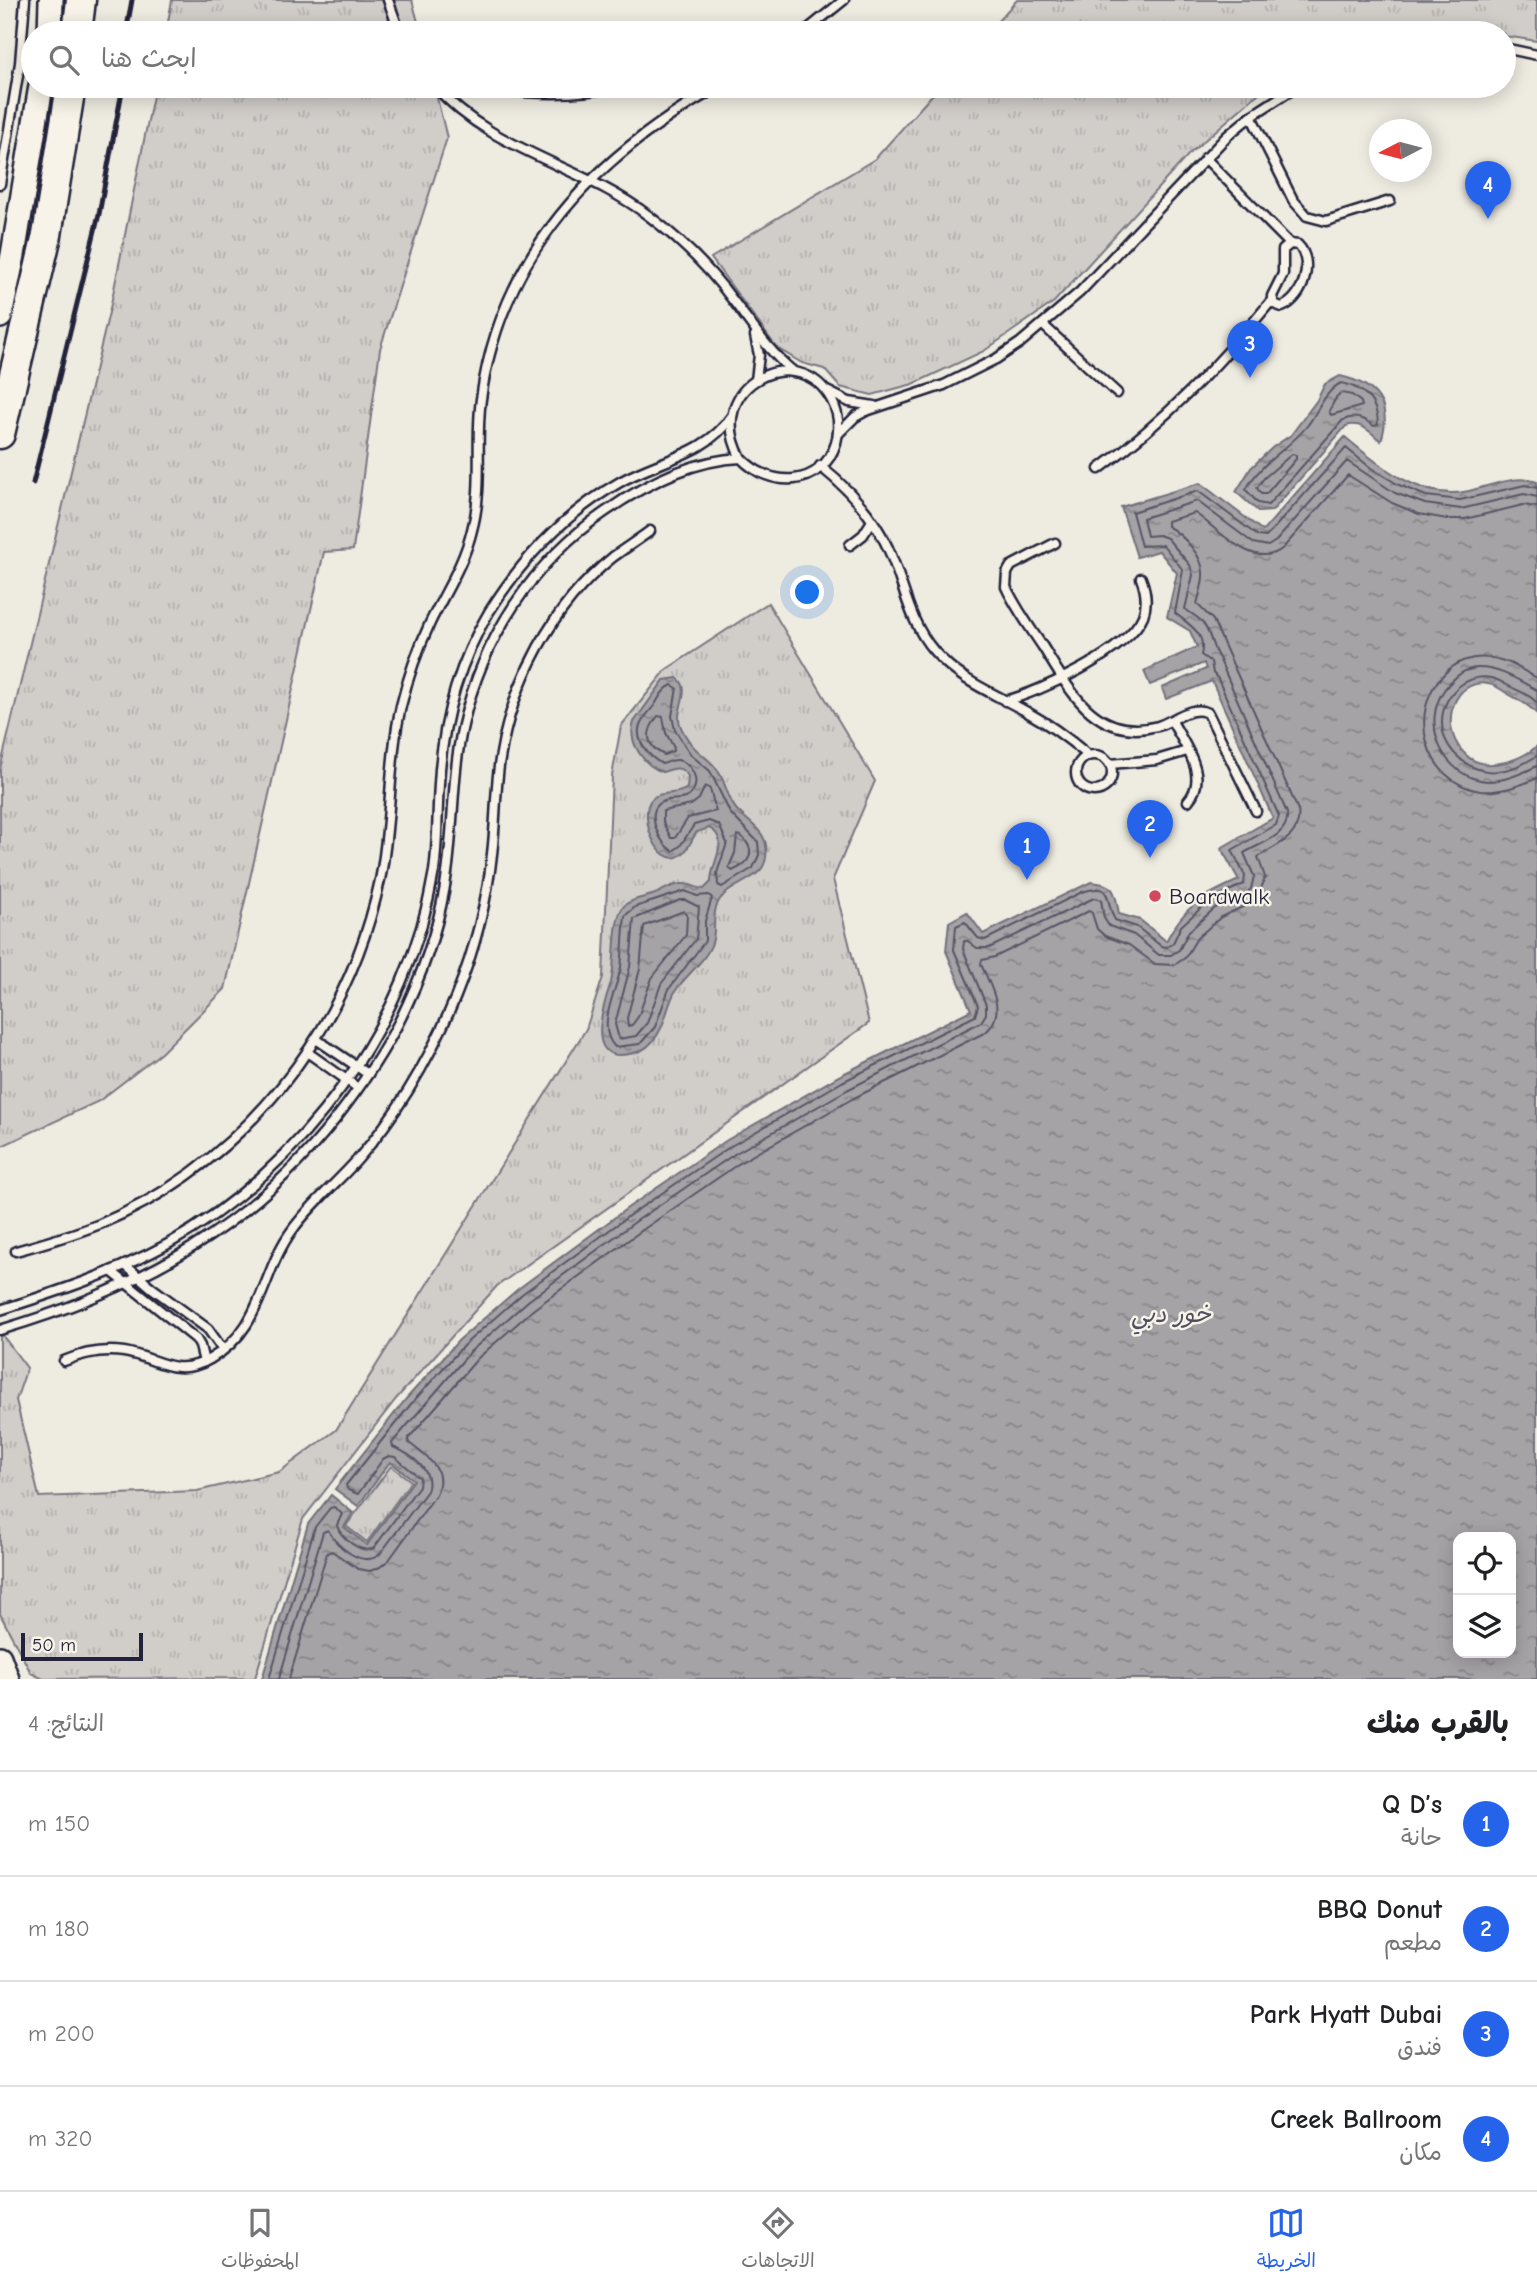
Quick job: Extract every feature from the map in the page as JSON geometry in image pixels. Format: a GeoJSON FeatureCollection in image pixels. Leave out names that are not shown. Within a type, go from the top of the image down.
{"type":"FeatureCollection","features":[{"type":"Feature","properties":{"kind":"highway"},"geometry":{"type":"LineString","coordinates":[[78,21],[81,0]]}},
{"type":"Feature","properties":{"kind":"highway"},"geometry":{"type":"LineString","coordinates":[[0,434],[47,235],[69,98]]}},
{"type":"Feature","properties":{"kind":"main road"},"geometry":{"type":"LineString","coordinates":[[50,21],[51,0]]}},
{"type":"Feature","properties":{"kind":"main road"},"geometry":{"type":"LineString","coordinates":[[0,316],[39,98]]}},
{"type":"Feature","properties":{"kind":"main road"},"geometry":{"type":"LineString","coordinates":[[0,1657],[8,1679]]}},
{"type":"Feature","properties":{"kind":"lane"},"geometry":{"type":"LineString","coordinates":[[23,21],[25,0]]}},
{"type":"Feature","properties":{"kind":"lane"},"geometry":{"type":"LineString","coordinates":[[388,0],[396,21]]}},
{"type":"Feature","properties":{"kind":"lane"},"geometry":{"type":"LineString","coordinates":[[818,21],[844,0]]}},
{"type":"Feature","properties":{"kind":"lane"},"geometry":{"type":"LineString","coordinates":[[0,184],[21,50]]}},
{"type":"Feature","properties":{"kind":"lane"},"geometry":{"type":"LineString","coordinates":[[1516,51],[1537,55]]}},
{"type":"Feature","properties":{"kind":"lane"},"geometry":{"type":"LineString","coordinates":[[447,98],[463,113],[492,132],[593,181],[647,214],[695,256],[736,303],[772,353],[794,372],[849,402],[877,406]]}},
{"type":"Feature","properties":{"kind":"lane"},"geometry":{"type":"LineString","coordinates":[[16,1251],[60,1239],[102,1223],[180,1180],[250,1122],[280,1088],[316,1039],[346,982],[370,920],[387,836],[394,748],[401,705],[414,662],[456,575],[472,531],[480,475],[481,404],[487,362],[499,321],[515,282],[537,245],[563,211],[622,152],[654,125],[700,98]]}},
{"type":"Feature","properties":{"kind":"lane"},"geometry":{"type":"LineString","coordinates":[[838,434],[855,417],[877,406],[917,395],[971,373],[1004,354],[1043,325],[1080,292],[1205,158],[1251,116],[1279,98]]}},
{"type":"Feature","properties":{"kind":"lane"},"geometry":{"type":"LineString","coordinates":[[1251,116],[1293,200],[1307,216],[1326,221],[1390,201]]}},
{"type":"Feature","properties":{"kind":"lane"},"geometry":{"type":"LineString","coordinates":[[1205,158],[1290,244],[1298,245],[1303,251],[1304,279],[1296,296],[1286,306],[1278,306],[1272,300]]}},
{"type":"Feature","properties":{"kind":"lane"},"geometry":{"type":"LineString","coordinates":[[1100,469],[1132,445],[1220,362],[1272,300],[1273,292],[1283,274],[1283,250],[1290,244]]}},
{"type":"Feature","properties":{"kind":"lane"},"geometry":{"type":"LineString","coordinates":[[1043,325],[1117,393]]}},
{"type":"Feature","properties":{"kind":"lane"},"geometry":{"type":"LineString","coordinates":[[753,330],[759,355],[756,380]]}},
{"type":"Feature","properties":{"kind":"lane"},"geometry":{"type":"LineString","coordinates":[[0,1310],[111,1271],[187,1232],[244,1192],[279,1161],[312,1126],[375,1035],[396,996],[413,955],[426,912],[434,868],[443,742],[451,702],[475,639],[502,592],[526,560],[555,530],[586,505],[629,478],[705,444],[724,428],[740,396],[756,380],[768,374],[794,372]]}},
{"type":"Feature","properties":{"kind":"lane"},"geometry":{"type":"LineString","coordinates":[[731,417],[734,445],[741,458],[761,474],[785,480],[810,474],[820,466],[835,446],[838,434],[836,410],[824,388]]}},
{"type":"Feature","properties":{"kind":"lane"},"geometry":{"type":"LineString","coordinates":[[0,1330],[41,1317],[127,1282],[180,1255],[257,1202],[292,1170],[324,1135],[387,1044],[425,963],[438,920],[447,875],[459,745],[472,690],[502,625],[521,595],[560,550],[595,519],[656,482],[701,464],[741,458]]}},
{"type":"Feature","properties":{"kind":"lane"},"geometry":{"type":"LineString","coordinates":[[820,466],[853,496],[872,521],[888,548],[909,609],[932,648],[965,679],[1049,724],[1088,755],[1101,756],[1110,764],[1112,777],[1105,788],[1093,792],[1077,782],[1078,763],[1088,755]]}},
{"type":"Feature","properties":{"kind":"lane"},"geometry":{"type":"LineString","coordinates":[[850,545],[863,535],[872,521]]}},
{"type":"Feature","properties":{"kind":"lane"},"geometry":{"type":"LineString","coordinates":[[64,1361],[87,1353],[111,1351],[173,1367],[204,1362],[236,1339],[256,1311],[280,1249],[293,1229],[359,1158],[388,1120],[415,1080],[438,1038],[469,960],[484,902],[492,855],[499,760],[509,714],[526,670],[549,629],[578,591],[612,558],[650,531]]}},
{"type":"Feature","properties":{"kind":"lane"},"geometry":{"type":"LineString","coordinates":[[1055,543],[1017,562],[1007,573],[1005,580],[1009,594],[1083,707],[1110,723],[1141,728],[1172,721],[1196,710],[1208,713],[1256,811]]}},
{"type":"Feature","properties":{"kind":"lane"},"geometry":{"type":"LineString","coordinates":[[1005,701],[1025,696],[1063,680],[1127,637],[1143,615],[1146,603],[1142,578]]}},
{"type":"Feature","properties":{"kind":"lane"},"geometry":{"type":"LineString","coordinates":[[1172,721],[1197,771],[1198,779],[1188,801]]}},
{"type":"Feature","properties":{"kind":"lane"},"geometry":{"type":"LineString","coordinates":[[443,742],[459,745]]}},
{"type":"Feature","properties":{"kind":"lane"},"geometry":{"type":"LineString","coordinates":[[1110,764],[1157,760],[1187,751]]}},
{"type":"Feature","properties":{"kind":"lane"},"geometry":{"type":"LineString","coordinates":[[316,1039],[368,1074]]}},
{"type":"Feature","properties":{"kind":"lane"},"geometry":{"type":"LineString","coordinates":[[307,1052],[358,1088]]}},
{"type":"Feature","properties":{"kind":"lane"},"geometry":{"type":"LineString","coordinates":[[124,1265],[208,1329],[223,1350]]}},
{"type":"Feature","properties":{"kind":"lane"},"geometry":{"type":"LineString","coordinates":[[111,1271],[195,1339],[200,1346],[204,1362]]}},
{"type":"Feature","properties":{"kind":"green space"},"geometry":{"type":"Polygon","coordinates":[[[172,0],[412,0],[418,21],[168,21],[172,0]]]}},
{"type":"Feature","properties":{"kind":"green space"},"geometry":{"type":"Polygon","coordinates":[[[1017,0],[1537,0],[1537,41],[1516,38],[1516,21],[998,21],[1017,0]]]}},
{"type":"Feature","properties":{"kind":"green space"},"geometry":{"type":"Polygon","coordinates":[[[153,98],[437,98],[447,138],[380,349],[353,550],[324,552],[225,989],[161,1053],[99,1101],[0,1147],[0,769],[111,304],[153,98]]]}},
{"type":"Feature","properties":{"kind":"green space"},"geometry":{"type":"Polygon","coordinates":[[[929,98],[1253,98],[1190,153],[1054,302],[984,351],[913,384],[872,395],[840,387],[824,369],[802,363],[777,348],[711,258],[875,159],[929,98]]]}},
{"type":"Feature","properties":{"kind":"green space"},"geometry":{"type":"Polygon","coordinates":[[[768,603],[875,781],[833,879],[869,1023],[497,1286],[396,1399],[303,1519],[255,1678],[43,1679],[31,1673],[0,1614],[0,1332],[27,1368],[16,1400],[39,1497],[197,1491],[279,1472],[336,1430],[586,1029],[603,977],[612,776],[621,726],[667,669],[768,603]]]}},
{"type":"Feature","properties":{"kind":"green space"},"geometry":{"type":"Polygon","coordinates":[[[391,1466],[411,1481],[367,1542],[346,1526],[391,1466]]]}},
{"type":"Feature","properties":{"kind":"water"},"geometry":{"type":"Polygon","coordinates":[[[1340,376],[1363,384],[1378,398],[1385,416],[1381,441],[1361,426],[1346,426],[1272,511],[1259,512],[1236,492],[1251,468],[1273,447],[1291,435],[1317,400],[1325,384],[1340,376]]]}},
{"type":"Feature","properties":{"kind":"water","name":"خور دبي"},"geometry":{"type":"Polygon","coordinates":[[[1345,437],[1402,479],[1434,491],[1469,491],[1520,479],[1537,482],[1537,714],[1502,690],[1487,684],[1474,684],[1464,690],[1456,700],[1451,726],[1455,740],[1464,753],[1470,759],[1481,763],[1510,761],[1537,746],[1537,1679],[262,1679],[308,1524],[331,1495],[353,1513],[344,1527],[367,1545],[414,1480],[390,1462],[358,1506],[335,1489],[406,1399],[459,1340],[518,1289],[626,1209],[727,1140],[839,1076],[971,1010],[946,951],[949,922],[967,912],[983,934],[1091,882],[1113,890],[1119,914],[1140,920],[1166,941],[1180,919],[1196,903],[1239,880],[1221,848],[1273,818],[1212,681],[1166,699],[1162,688],[1206,669],[1204,663],[1150,685],[1144,671],[1197,647],[1190,631],[1167,617],[1177,573],[1159,551],[1137,557],[1121,507],[1200,483],[1263,531],[1345,437]]]}},
{"type":"Feature","properties":{"kind":"water"},"geometry":{"type":"Polygon","coordinates":[[[677,678],[684,691],[679,723],[692,745],[719,772],[736,809],[761,834],[766,845],[766,857],[763,866],[752,878],[721,898],[715,914],[709,950],[676,990],[657,1036],[642,1050],[615,1055],[606,1050],[601,1041],[600,1030],[613,974],[616,929],[621,910],[632,901],[669,887],[687,884],[704,889],[711,882],[718,852],[719,839],[709,828],[697,832],[684,853],[673,858],[658,848],[649,828],[647,817],[651,800],[659,795],[683,791],[687,788],[688,776],[680,769],[663,772],[649,764],[635,745],[632,730],[634,722],[664,680],[677,678]]]}},
{"type":"Feature","properties":{"kind":"railway"},"geometry":{"type":"LineString","coordinates":[[128,21],[132,0]]}},
{"type":"Feature","properties":{"kind":"railway"},"geometry":{"type":"LineString","coordinates":[[33,483],[99,214],[121,98]]}},
{"type":"Feature","properties":{"kind":"place","name":"Creek Ballroom"},"geometry":{"type":"Point","coordinates":[1488,219]}},
{"type":"Feature","properties":{"kind":"place","name":"Park Hyatt Dubai"},"geometry":{"type":"Point","coordinates":[1250,378]}},
{"type":"Feature","properties":{"kind":"place","name":"BBQ Donut"},"geometry":{"type":"Point","coordinates":[1150,858]}},
{"type":"Feature","properties":{"kind":"place","name":"Q D’s"},"geometry":{"type":"Point","coordinates":[1027,880]}},
{"type":"Feature","properties":{"kind":"place","name":"Boardwalk"},"geometry":{"type":"Point","coordinates":[1155,896]}}]}
